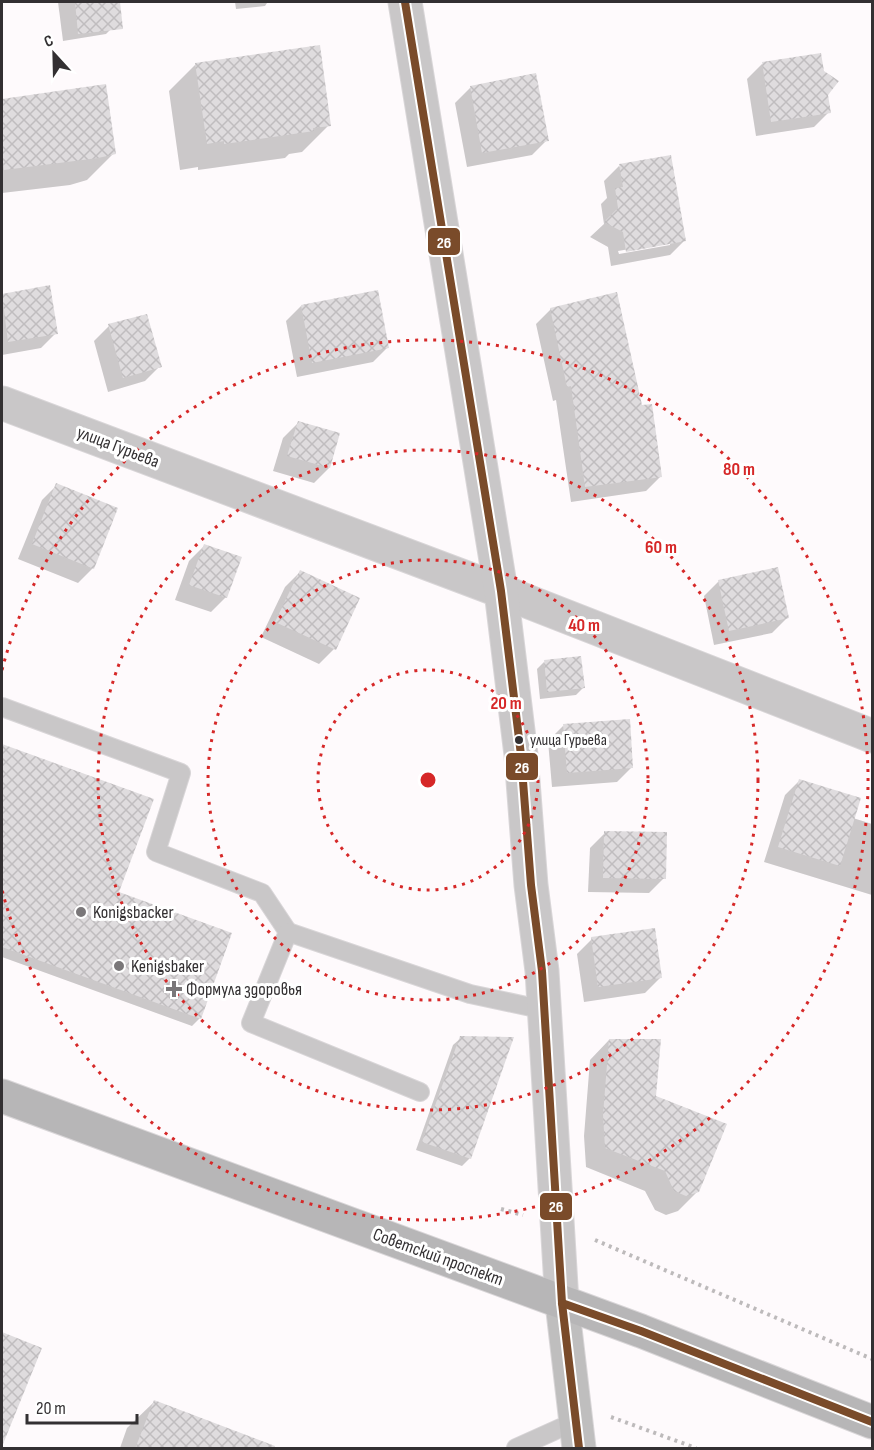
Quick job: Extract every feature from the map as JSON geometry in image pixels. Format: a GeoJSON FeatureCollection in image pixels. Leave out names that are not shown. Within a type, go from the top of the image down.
{"type":"FeatureCollection","features":[{"type":"Feature","properties":{"kind":"main road","name":"Советский проспект"},"geometry":{"type":"LineString","coordinates":[[2,1096],[641,1331],[873,1422]]}},
{"type":"Feature","properties":{"kind":"main road"},"geometry":{"type":"LineString","coordinates":[[562,1303],[577,1424]]}},
{"type":"Feature","properties":{"kind":"street"},"geometry":{"type":"LineString","coordinates":[[405,2],[501,591],[521,754],[531,885],[542,971],[562,1303]]}},
{"type":"Feature","properties":{"kind":"street","name":"улица Гурьева"},"geometry":{"type":"LineString","coordinates":[[2,403],[501,591],[873,736]]}},
{"type":"Feature","properties":{"kind":"lane"},"geometry":{"type":"LineString","coordinates":[[2,707],[181,773],[156,852],[262,893],[288,932],[470,994],[531,1007],[544,1007]]}},
{"type":"Feature","properties":{"kind":"lane"},"geometry":{"type":"LineString","coordinates":[[288,932],[251,1023],[420,1092]]}},
{"type":"Feature","properties":{"kind":"lane"},"geometry":{"type":"LineString","coordinates":[[516,1449],[577,1424]]}},
{"type":"Feature","properties":{"kind":"path"},"geometry":{"type":"LineString","coordinates":[[501,1209],[557,1225],[873,1359]]}},
{"type":"Feature","properties":{"kind":"path"},"geometry":{"type":"LineString","coordinates":[[577,1424],[696,1449]]}},
{"type":"Feature","properties":{"kind":"building"},"geometry":{"type":"Polygon","coordinates":[[[75,2],[120,2],[123,29],[78,34],[75,2]]]}},
{"type":"Feature","properties":{"kind":"building"},"geometry":{"type":"Polygon","coordinates":[[[320,45],[331,126],[313,128],[314,131],[224,144],[224,141],[207,144],[195,63],[320,45]]]}},
{"type":"Feature","properties":{"kind":"building"},"geometry":{"type":"Polygon","coordinates":[[[821,53],[824,71],[839,81],[828,95],[831,113],[771,122],[762,62],[821,53]]]}},
{"type":"Feature","properties":{"kind":"building"},"geometry":{"type":"Polygon","coordinates":[[[536,73],[549,141],[482,153],[470,86],[536,73]]]}},
{"type":"Feature","properties":{"kind":"building"},"geometry":{"type":"Polygon","coordinates":[[[106,84],[116,154],[4,170],[2,99],[106,84]]]}},
{"type":"Feature","properties":{"kind":"building"},"geometry":{"type":"Polygon","coordinates":[[[671,155],[686,241],[626,252],[623,232],[604,222],[618,208],[615,188],[623,187],[619,164],[671,155]]]}},
{"type":"Feature","properties":{"kind":"building"},"geometry":{"type":"Polygon","coordinates":[[[50,285],[58,334],[8,342],[2,294],[50,285]]]}},
{"type":"Feature","properties":{"kind":"building"},"geometry":{"type":"Polygon","coordinates":[[[378,290],[389,348],[312,363],[301,305],[378,290]]]}},
{"type":"Feature","properties":{"kind":"building"},"geometry":{"type":"Polygon","coordinates":[[[617,292],[642,405],[652,404],[662,477],[585,487],[571,386],[567,387],[550,308],[617,292]]]}},
{"type":"Feature","properties":{"kind":"building"},"geometry":{"type":"Polygon","coordinates":[[[147,314],[162,367],[123,378],[108,324],[147,314]]]}},
{"type":"Feature","properties":{"kind":"building"},"geometry":{"type":"Polygon","coordinates":[[[298,421],[340,433],[330,468],[287,456],[298,421]]]}},
{"type":"Feature","properties":{"kind":"building"},"geometry":{"type":"Polygon","coordinates":[[[56,483],[118,508],[94,569],[32,544],[56,483]]]}},
{"type":"Feature","properties":{"kind":"building"},"geometry":{"type":"Polygon","coordinates":[[[204,544],[242,557],[227,598],[189,585],[204,544]]]}},
{"type":"Feature","properties":{"kind":"building"},"geometry":{"type":"Polygon","coordinates":[[[778,567],[789,618],[729,631],[718,580],[778,567]]]}},
{"type":"Feature","properties":{"kind":"building"},"geometry":{"type":"Polygon","coordinates":[[[300,570],[360,598],[336,650],[275,622],[300,570]]]}},
{"type":"Feature","properties":{"kind":"building"},"geometry":{"type":"Polygon","coordinates":[[[581,656],[585,688],[547,692],[544,660],[581,656]]]}},
{"type":"Feature","properties":{"kind":"building"},"geometry":{"type":"Polygon","coordinates":[[[630,719],[633,768],[567,773],[563,724],[630,719]]]}},
{"type":"Feature","properties":{"kind":"building"},"geometry":{"type":"Polygon","coordinates":[[[2,744],[154,799],[119,892],[232,933],[201,1019],[2,947],[2,744]]]}},
{"type":"Feature","properties":{"kind":"building"},"geometry":{"type":"Polygon","coordinates":[[[799,779],[861,798],[840,866],[778,847],[799,779]]]}},
{"type":"Feature","properties":{"kind":"building"},"geometry":{"type":"Polygon","coordinates":[[[604,831],[667,832],[666,879],[603,878],[604,831]]]}},
{"type":"Feature","properties":{"kind":"building"},"geometry":{"type":"Polygon","coordinates":[[[655,928],[662,978],[598,987],[591,937],[655,928]]]}},
{"type":"Feature","properties":{"kind":"building"},"geometry":{"type":"Polygon","coordinates":[[[460,1036],[514,1037],[471,1159],[422,1142],[460,1036]]]}},
{"type":"Feature","properties":{"kind":"building"},"geometry":{"type":"Polygon","coordinates":[[[609,1039],[661,1039],[656,1096],[727,1124],[699,1192],[686,1196],[674,1191],[665,1171],[605,1148],[603,1115],[609,1039]]]}},
{"type":"Feature","properties":{"kind":"building"},"geometry":{"type":"Polygon","coordinates":[[[2,1332],[42,1348],[3,1444],[2,1443],[2,1332]]]}},
{"type":"Feature","properties":{"kind":"building"},"geometry":{"type":"Polygon","coordinates":[[[154,1400],[275,1446],[274,1449],[135,1449],[154,1400]]]}},
{"type":"Feature","properties":{"kind":"transit line","name":"26"},"geometry":{"type":"LineString","coordinates":[[405,2],[501,591],[521,755],[531,885],[542,971],[562,1303],[579,1448]]}},
{"type":"Feature","properties":{"kind":"transit line","name":"26"},"geometry":{"type":"LineString","coordinates":[[562,1303],[641,1331],[872,1422]]}},
{"type":"Feature","properties":{"kind":"place","name":"улица Гурьева"},"geometry":{"type":"Point","coordinates":[519,740]}},
{"type":"Feature","properties":{"kind":"place","name":"Konigsbacker"},"geometry":{"type":"Point","coordinates":[81,912]}},
{"type":"Feature","properties":{"kind":"place","name":"Kenigsbaker"},"geometry":{"type":"Point","coordinates":[119,966]}},
{"type":"Feature","properties":{"kind":"place","name":"Формула здоровья"},"geometry":{"type":"Point","coordinates":[174,989]}}]}
